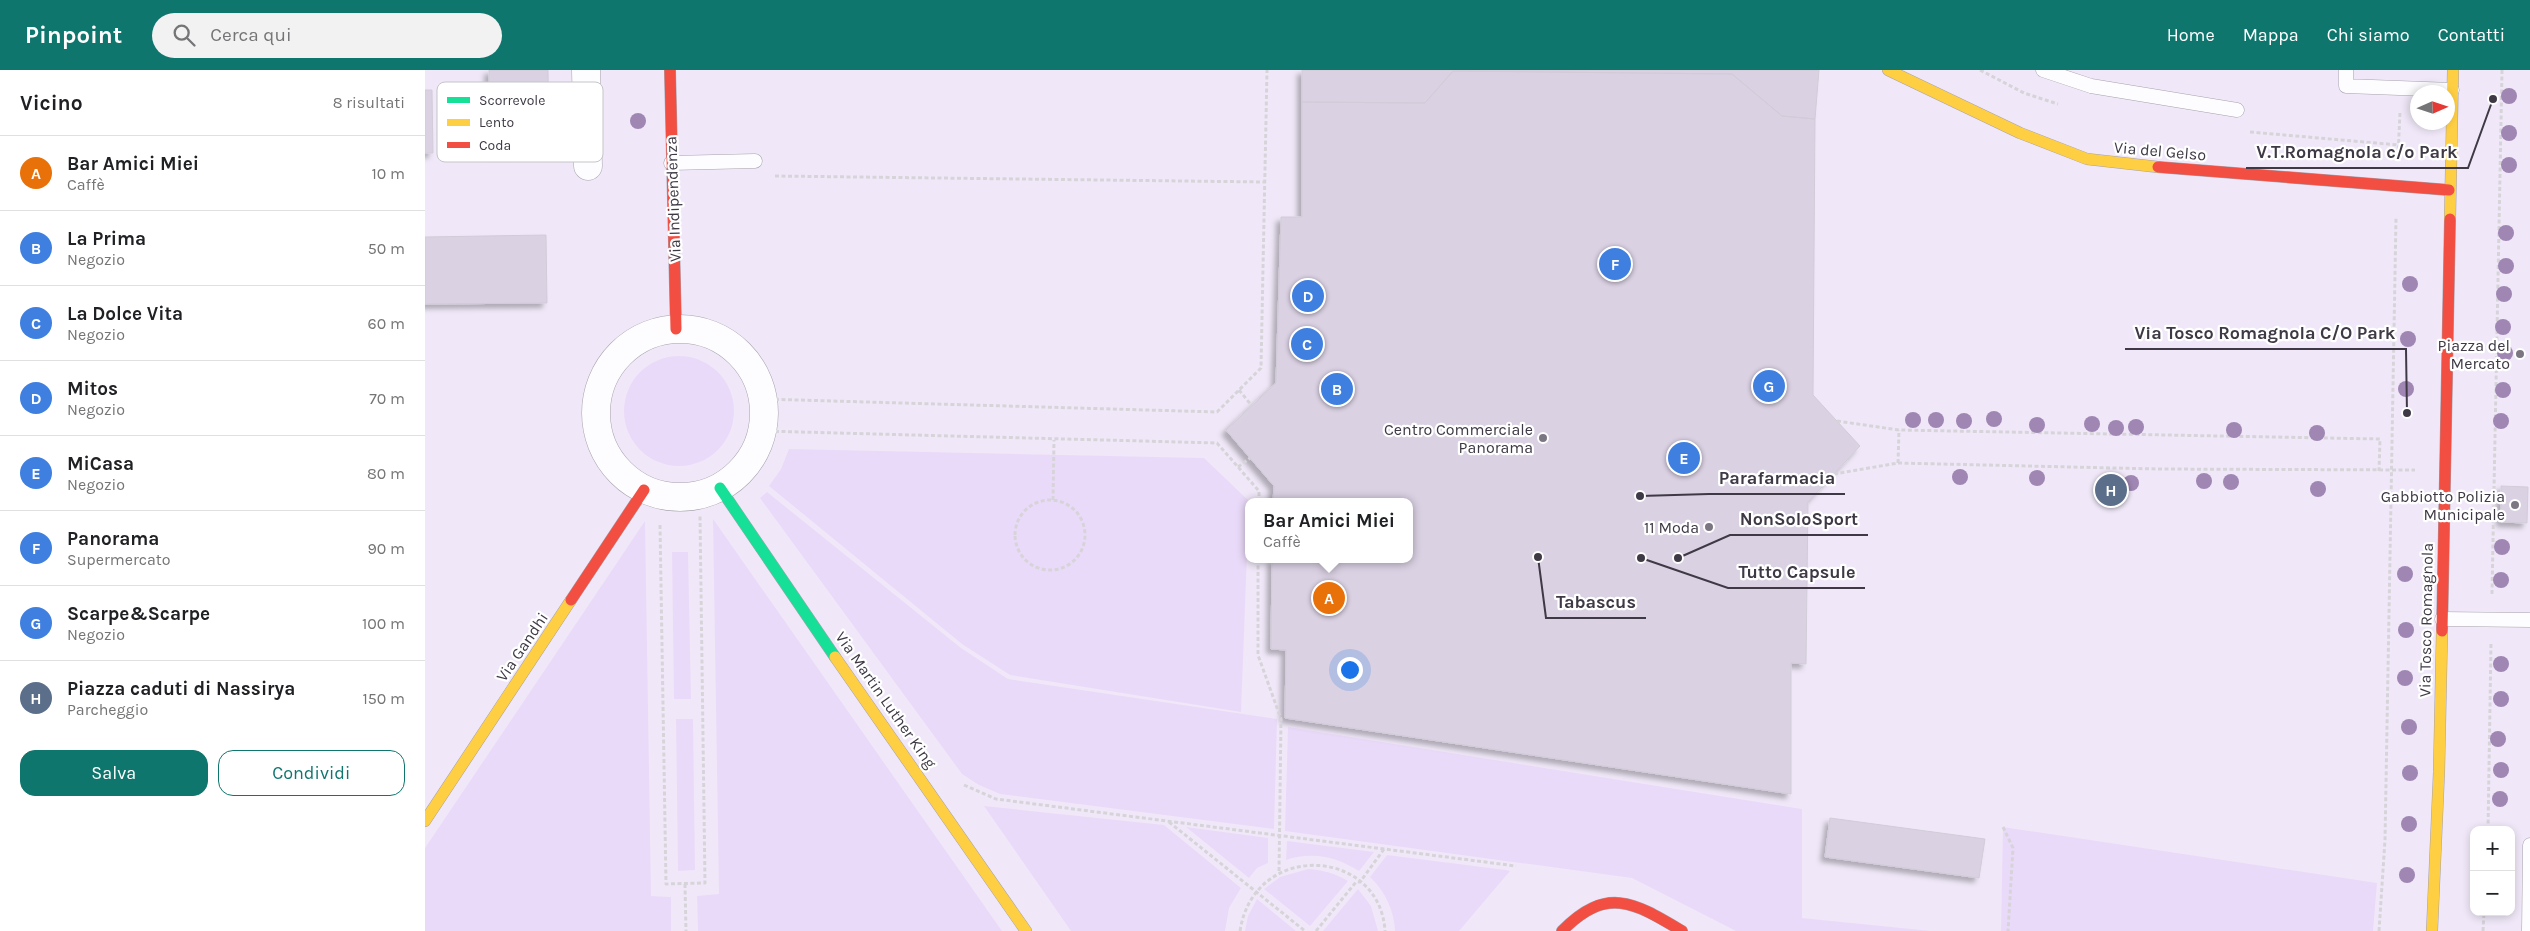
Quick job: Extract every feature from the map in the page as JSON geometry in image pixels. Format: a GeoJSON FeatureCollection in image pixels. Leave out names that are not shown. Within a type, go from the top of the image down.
{"type":"FeatureCollection","features":[{"type":"Feature","properties":{"kind":"street","name":"Via Indipendenza"},"geometry":{"type":"LineString","coordinates":[[670,70],[676,329]]}},
{"type":"Feature","properties":{"kind":"street","name":"Via del Gelso"},"geometry":{"type":"LineString","coordinates":[[1888,70],[2020,133],[2087,159],[2164,168],[2449,190]]}},
{"type":"Feature","properties":{"kind":"street","name":"Via Tosco Romagnola"},"geometry":{"type":"LineString","coordinates":[[2452,85],[2453,70]]}},
{"type":"Feature","properties":{"kind":"street","name":"Via Tosco Romagnola"},"geometry":{"type":"LineString","coordinates":[[2432,931],[2443,619],[2451,130]]}},
{"type":"Feature","properties":{"kind":"street"},"geometry":{"type":"LineString","coordinates":[[588,162],[588,166]]}},
{"type":"Feature","properties":{"kind":"street"},"geometry":{"type":"LineString","coordinates":[[676,329],[700,331],[712,336],[737,352],[752,370],[763,399],[762,431],[749,461],[730,481],[710,491],[677,498],[652,493],[623,477],[605,452],[597,430],[596,403],[603,378],[617,357],[627,348],[648,335],[676,329]]}},
{"type":"Feature","properties":{"kind":"street","name":"Via Martin Luther King"},"geometry":{"type":"LineString","coordinates":[[710,491],[770,563],[1026,931]]}},
{"type":"Feature","properties":{"kind":"street","name":"Via Gandhi"},"geometry":{"type":"LineString","coordinates":[[425,821],[652,493]]}},
{"type":"Feature","properties":{"kind":"street"},"geometry":{"type":"LineString","coordinates":[[1562,931],[1589,910],[1617,903],[1639,906],[1682,931]]}},
{"type":"Feature","properties":{"kind":"lane"},"geometry":{"type":"LineString","coordinates":[[2043,70],[2091,86],[2237,110]]}},
{"type":"Feature","properties":{"kind":"lane"},"geometry":{"type":"LineString","coordinates":[[2346,70],[2346,86],[2410,88]]}},
{"type":"Feature","properties":{"kind":"lane"},"geometry":{"type":"LineString","coordinates":[[671,163],[755,161]]}},
{"type":"Feature","properties":{"kind":"lane"},"geometry":{"type":"LineString","coordinates":[[2443,619],[2530,620]]}},
{"type":"Feature","properties":{"kind":"lane"},"geometry":{"type":"LineString","coordinates":[[2529,931],[2530,845]]}},
{"type":"Feature","properties":{"kind":"path"},"geometry":{"type":"LineString","coordinates":[[763,399],[1217,412],[1261,368],[1267,70]]}},
{"type":"Feature","properties":{"kind":"path"},"geometry":{"type":"LineString","coordinates":[[2488,826],[2502,70]]}},
{"type":"Feature","properties":{"kind":"path"},"geometry":{"type":"LineString","coordinates":[[774,176],[1265,182]]}},
{"type":"Feature","properties":{"kind":"path"},"geometry":{"type":"LineString","coordinates":[[2379,931],[2385,840],[2396,223]]}},
{"type":"Feature","properties":{"kind":"path"},"geometry":{"type":"LineString","coordinates":[[1239,390],[1252,406]]}},
{"type":"Feature","properties":{"kind":"path"},"geometry":{"type":"LineString","coordinates":[[1837,421],[1899,430],[2380,440],[2379,471]]}},
{"type":"Feature","properties":{"kind":"path"},"geometry":{"type":"LineString","coordinates":[[1898,463],[1899,430]]}},
{"type":"Feature","properties":{"kind":"path"},"geometry":{"type":"LineString","coordinates":[[762,431],[1217,443],[1259,491],[1259,498]]}},
{"type":"Feature","properties":{"kind":"path"},"geometry":{"type":"LineString","coordinates":[[1053,500],[1054,440]]}},
{"type":"Feature","properties":{"kind":"path"},"geometry":{"type":"LineString","coordinates":[[1238,467],[1250,458]]}},
{"type":"Feature","properties":{"kind":"path"},"geometry":{"type":"LineString","coordinates":[[1834,474],[1898,463],[2393,472],[2418,470]]}},
{"type":"Feature","properties":{"kind":"path"},"geometry":{"type":"LineString","coordinates":[[652,493],[665,884],[685,884],[705,883],[710,491]]}},
{"type":"Feature","properties":{"kind":"path"},"geometry":{"type":"LineString","coordinates":[[1053,500],[1065,503],[1082,519],[1085,543],[1080,554],[1072,563],[1061,568],[1049,570],[1037,568],[1021,554],[1016,544],[1015,533],[1018,522],[1032,505],[1042,501],[1053,500]]}},
{"type":"Feature","properties":{"kind":"path"},"geometry":{"type":"LineString","coordinates":[[1259,563],[1258,655],[1281,719],[1279,872]]}},
{"type":"Feature","properties":{"kind":"path"},"geometry":{"type":"LineString","coordinates":[[961,783],[996,799],[1516,866]]}},
{"type":"Feature","properties":{"kind":"path"},"geometry":{"type":"LineString","coordinates":[[1167,820],[1305,931]]}},
{"type":"Feature","properties":{"kind":"path"},"geometry":{"type":"LineString","coordinates":[[2003,828],[2013,848],[2008,931]]}},
{"type":"Feature","properties":{"kind":"path"},"geometry":{"type":"LineString","coordinates":[[1315,931],[1356,882],[1360,882],[1384,849]]}},
{"type":"Feature","properties":{"kind":"path"},"geometry":{"type":"LineString","coordinates":[[1240,931],[1245,910],[1256,891],[1279,872],[1302,865],[1327,866],[1339,869],[1360,882],[1378,907],[1385,931]]}},
{"type":"Feature","properties":{"kind":"path"},"geometry":{"type":"LineString","coordinates":[[685,884],[686,931]]}},
{"type":"Feature","properties":{"kind":"path"},"geometry":{"type":"LineString","coordinates":[[2483,931],[2484,916]]}},
{"type":"Feature","properties":{"kind":"shaded area"},"geometry":{"type":"Polygon","coordinates":[[[679,356],[700,360],[718,372],[730,390],[734,411],[730,432],[718,450],[700,462],[679,466],[658,462],[640,450],[628,432],[624,411],[628,390],[640,372],[658,360],[679,356]]]}},
{"type":"Feature","properties":{"kind":"shaded area"},"geometry":{"type":"Polygon","coordinates":[[[789,449],[1204,458],[1246,498],[1245,563],[1247,563],[1241,712],[1010,675],[962,644],[769,486],[781,469],[789,449]]]}},
{"type":"Feature","properties":{"kind":"shaded area"},"geometry":{"type":"Polygon","coordinates":[[[767,492],[961,648],[1008,679],[1277,719],[1274,829],[1000,794],[979,785],[962,774],[760,498],[767,492]]]}},
{"type":"Feature","properties":{"kind":"shaded area"},"geometry":{"type":"Polygon","coordinates":[[[713,519],[1002,931],[698,931],[697,896],[719,894],[713,519]]]}},
{"type":"Feature","properties":{"kind":"shaded area"},"geometry":{"type":"Polygon","coordinates":[[[645,521],[651,896],[671,897],[671,931],[425,931],[425,848],[645,521]]]}},
{"type":"Feature","properties":{"kind":"shaded area"},"geometry":{"type":"Polygon","coordinates":[[[672,552],[688,552],[691,699],[674,699],[672,552]]]}},
{"type":"Feature","properties":{"kind":"shaded area"},"geometry":{"type":"Polygon","coordinates":[[[676,719],[693,719],[695,870],[678,871],[676,719]]]}},
{"type":"Feature","properties":{"kind":"shaded area"},"geometry":{"type":"Polygon","coordinates":[[[1288,727],[1802,809],[1802,918],[1931,931],[1736,931],[1632,878],[1285,831],[1288,727]]]}},
{"type":"Feature","properties":{"kind":"shaded area"},"geometry":{"type":"Polygon","coordinates":[[[984,806],[1164,825],[1241,888],[1229,908],[1225,931],[1071,931],[984,806]]]}},
{"type":"Feature","properties":{"kind":"shaded area"},"geometry":{"type":"Polygon","coordinates":[[[1186,827],[1268,838],[1268,863],[1257,868],[1249,878],[1186,827]]]}},
{"type":"Feature","properties":{"kind":"shaded area"},"geometry":{"type":"Polygon","coordinates":[[[2003,827],[2377,883],[2373,931],[2001,931],[2003,827]]]}},
{"type":"Feature","properties":{"kind":"shaded area"},"geometry":{"type":"Polygon","coordinates":[[[1287,841],[1374,852],[1359,871],[1342,862],[1324,857],[1305,856],[1286,860],[1287,841]]]}},
{"type":"Feature","properties":{"kind":"shaded area"},"geometry":{"type":"Polygon","coordinates":[[[1387,855],[1510,871],[1459,931],[1395,931],[1388,901],[1370,877],[1387,855]]]}},
{"type":"Feature","properties":{"kind":"shaded area"},"geometry":{"type":"Polygon","coordinates":[[[1308,869],[1329,872],[1348,881],[1310,926],[1264,889],[1280,877],[1308,869]]]}},
{"type":"Feature","properties":{"kind":"shaded area"},"geometry":{"type":"Polygon","coordinates":[[[1358,889],[1371,906],[1378,931],[1323,931],[1358,889]]]}},
{"type":"Feature","properties":{"kind":"shaded area"},"geometry":{"type":"Polygon","coordinates":[[[1257,899],[1296,931],[1245,931],[1248,916],[1257,899]]]}},
{"type":"Feature","properties":{"kind":"building"},"geometry":{"type":"Polygon","coordinates":[[[489,70],[548,70],[548,82],[489,82],[489,70]]]}},
{"type":"Feature","properties":{"kind":"building"},"geometry":{"type":"Polygon","coordinates":[[[1302,70],[1819,70],[1815,119],[1782,116],[1732,74],[1453,71],[1425,103],[1302,102],[1302,70]]]}},
{"type":"Feature","properties":{"kind":"building","name":"Centro Commerciale Panorama"},"geometry":{"type":"Polygon","coordinates":[[[1453,71],[1732,74],[1782,116],[1815,119],[1813,395],[1860,446],[1808,502],[1806,664],[1791,663],[1791,794],[1285,718],[1286,650],[1271,649],[1272,563],[1413,563],[1413,498],[1273,498],[1274,486],[1226,430],[1276,383],[1281,217],[1302,217],[1302,102],[1425,103],[1453,71]]]}},
{"type":"Feature","properties":{"kind":"building"},"geometry":{"type":"Polygon","coordinates":[[[425,90],[432,90],[433,153],[425,153],[425,90]]]}},
{"type":"Feature","properties":{"kind":"building"},"geometry":{"type":"Polygon","coordinates":[[[546,235],[547,303],[425,304],[425,237],[546,235]]]}},
{"type":"Feature","properties":{"kind":"building","name":"Gabbiotto Polizia Municipale"},"geometry":{"type":"Polygon","coordinates":[[[2501,486],[2528,487],[2527,523],[2501,522],[2501,486]]]}},
{"type":"Feature","properties":{"kind":"building"},"geometry":{"type":"Polygon","coordinates":[[[1830,818],[1985,839],[1979,878],[1825,857],[1830,818]]]}},
{"type":"Feature","properties":{"kind":"traffic: fast"},"geometry":{"type":"LineString","coordinates":[[720,488],[835,657]]}},
{"type":"Feature","properties":{"kind":"traffic: slow"},"geometry":{"type":"LineString","coordinates":[[1888,70],[2020,133],[2087,159],[2158,167]]}},
{"type":"Feature","properties":{"kind":"traffic: slow"},"geometry":{"type":"LineString","coordinates":[[2450,219],[2453,70]]}},
{"type":"Feature","properties":{"kind":"traffic: slow"},"geometry":{"type":"LineString","coordinates":[[425,821],[571,600]]}},
{"type":"Feature","properties":{"kind":"traffic: slow"},"geometry":{"type":"LineString","coordinates":[[2432,931],[2439,772],[2442,631]]}},
{"type":"Feature","properties":{"kind":"traffic: slow"},"geometry":{"type":"LineString","coordinates":[[835,657],[1026,931]]}},
{"type":"Feature","properties":{"kind":"traffic: jam"},"geometry":{"type":"LineString","coordinates":[[670,70],[676,329]]}},
{"type":"Feature","properties":{"kind":"traffic: jam"},"geometry":{"type":"LineString","coordinates":[[2158,167],[2449,190]]}},
{"type":"Feature","properties":{"kind":"traffic: jam"},"geometry":{"type":"LineString","coordinates":[[2442,631],[2450,219]]}},
{"type":"Feature","properties":{"kind":"traffic: jam"},"geometry":{"type":"LineString","coordinates":[[571,600],[644,490]]}},
{"type":"Feature","properties":{"kind":"traffic: jam"},"geometry":{"type":"LineString","coordinates":[[1562,931],[1578,917],[1593,908],[1607,903],[1621,903],[1635,907],[1682,931]]}},
{"type":"Feature","properties":{"kind":"place","name":"V.T.Romagnola c/o Park"},"geometry":{"type":"Point","coordinates":[2493,99]}},
{"type":"Feature","properties":{"kind":"place","name":"Panorama"},"geometry":{"type":"Point","coordinates":[1615,264]}},
{"type":"Feature","properties":{"kind":"place","name":"Mitos"},"geometry":{"type":"Point","coordinates":[1308,296]}},
{"type":"Feature","properties":{"kind":"place","name":"La Dolce Vita"},"geometry":{"type":"Point","coordinates":[1307,344]}},
{"type":"Feature","properties":{"kind":"place","name":"Piazza del Mercato"},"geometry":{"type":"Point","coordinates":[2520,354]}},
{"type":"Feature","properties":{"kind":"place","name":"Scarpe&Scarpe"},"geometry":{"type":"Point","coordinates":[1769,386]}},
{"type":"Feature","properties":{"kind":"place","name":"La Prima"},"geometry":{"type":"Point","coordinates":[1337,389]}},
{"type":"Feature","properties":{"kind":"place","name":"Via Tosco Romagnola C/O Park"},"geometry":{"type":"Point","coordinates":[2407,413]}},
{"type":"Feature","properties":{"kind":"place","name":"Centro Commerciale Panorama"},"geometry":{"type":"Point","coordinates":[1543,438]}},
{"type":"Feature","properties":{"kind":"place","name":"MiCasa"},"geometry":{"type":"Point","coordinates":[1684,458]}},
{"type":"Feature","properties":{"kind":"place","name":"Piazza caduti di Nassirya"},"geometry":{"type":"Point","coordinates":[2111,490]}},
{"type":"Feature","properties":{"kind":"place","name":"Parafarmacia"},"geometry":{"type":"Point","coordinates":[1640,496]}},
{"type":"Feature","properties":{"kind":"place","name":"Gabbiotto Polizia Municipale"},"geometry":{"type":"Point","coordinates":[2515,505]}},
{"type":"Feature","properties":{"kind":"place","name":"11 Moda"},"geometry":{"type":"Point","coordinates":[1709,527]}},
{"type":"Feature","properties":{"kind":"place","name":"Tabascus"},"geometry":{"type":"Point","coordinates":[1538,557]}},
{"type":"Feature","properties":{"kind":"place","name":"Tutto Capsule"},"geometry":{"type":"Point","coordinates":[1641,558]}},
{"type":"Feature","properties":{"kind":"place","name":"NonSoloSport"},"geometry":{"type":"Point","coordinates":[1678,558]}},
{"type":"Feature","properties":{"kind":"place","name":"Bar Amici Miei"},"geometry":{"type":"Point","coordinates":[1329,598]}}]}
